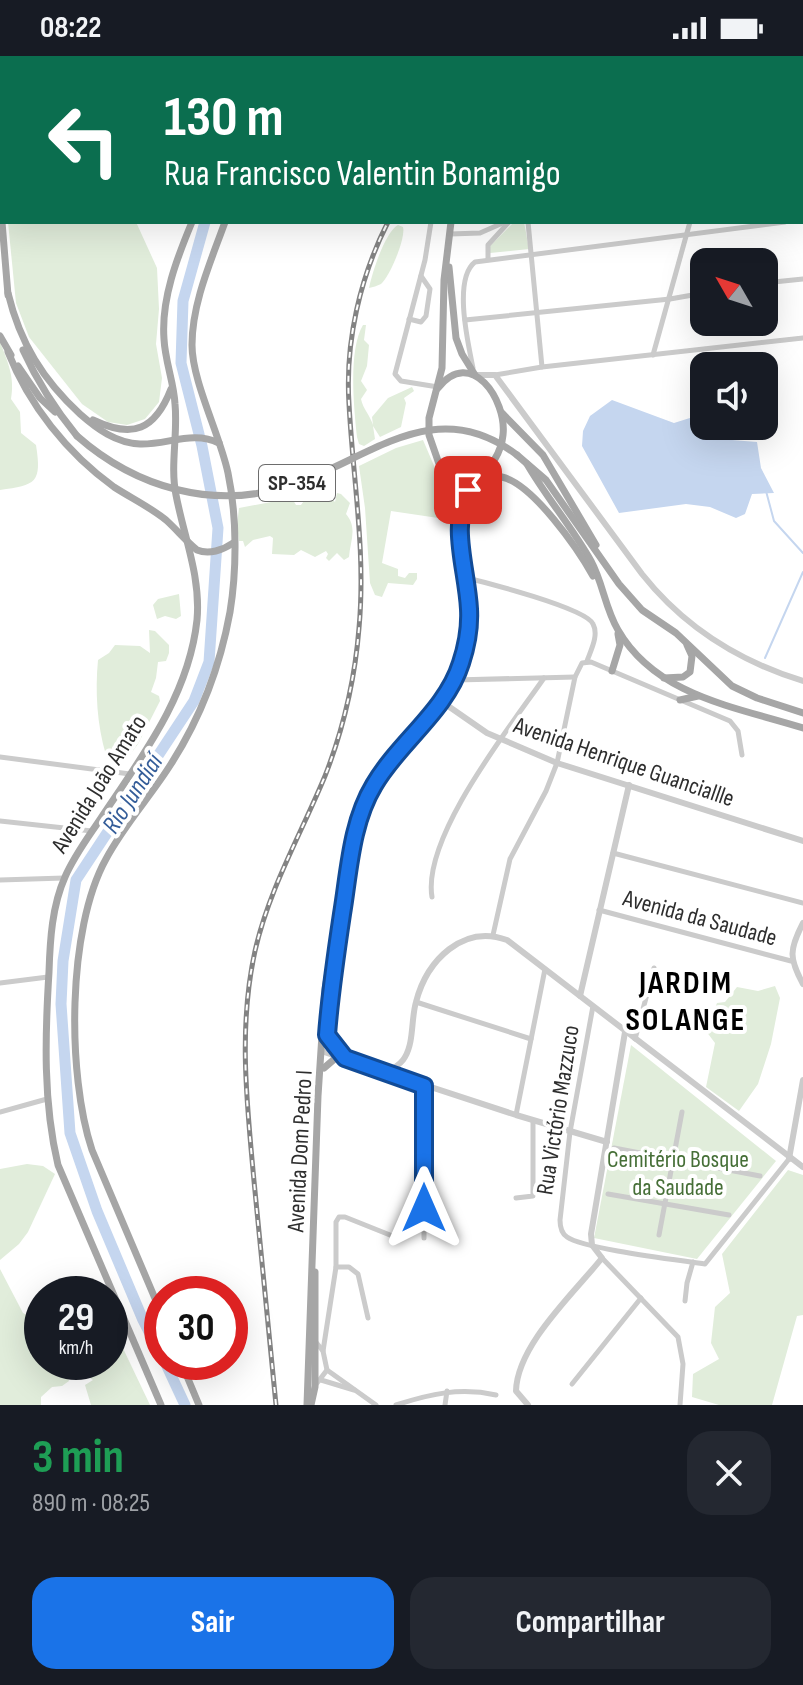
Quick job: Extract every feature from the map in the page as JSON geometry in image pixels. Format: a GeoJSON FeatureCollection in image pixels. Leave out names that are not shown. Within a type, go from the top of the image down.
{"type":"FeatureCollection","features":[{"type":"Feature","properties":{"kind":"main road","name":"SP-354"},"geometry":{"type":"LineString","coordinates":[[2,224],[10,313],[22,349],[34,375],[61,417],[77,436],[110,462],[165,488],[206,495],[263,493],[290,486],[395,438],[437,428],[478,434],[505,446],[537,471],[559,496],[630,599],[686,642],[732,686],[803,713]]}},
{"type":"Feature","properties":{"kind":"main road","name":"Avenida João Amato"},"geometry":{"type":"LineString","coordinates":[[161,1405],[58,1165],[50,1132],[47,1099],[48,977],[55,908],[64,878],[174,704],[191,655],[197,618],[197,577],[175,491],[179,439],[176,402],[163,336],[166,302],[178,256],[191,224]]}},
{"type":"Feature","properties":{"kind":"main road","name":"Avenida João Amato"},"geometry":{"type":"LineString","coordinates":[[145,1276],[83,1124],[78,1086],[77,982],[88,905],[105,860],[172,763],[195,723],[218,670],[232,592],[229,474],[192,347],[195,315],[224,224]]}},
{"type":"Feature","properties":{"kind":"main road"},"geometry":{"type":"LineString","coordinates":[[451,224],[444,280],[442,368],[429,418],[429,435],[453,504],[459,551]]}},
{"type":"Feature","properties":{"kind":"main road"},"geometry":{"type":"LineString","coordinates":[[448,261],[456,338],[462,354],[474,372],[490,386],[502,412],[527,436],[550,466],[602,558]]}},
{"type":"Feature","properties":{"kind":"main road"},"geometry":{"type":"LineString","coordinates":[[8,293],[29,352],[59,395],[104,433],[122,441],[141,444],[205,436],[219,443]]}},
{"type":"Feature","properties":{"kind":"main road","name":"SP-354"},"geometry":{"type":"LineString","coordinates":[[0,336],[40,398],[61,417]]}},
{"type":"Feature","properties":{"kind":"main road"},"geometry":{"type":"LineString","coordinates":[[8,352],[32,401],[73,451],[113,486],[166,520],[202,553],[223,550],[233,543]]}},
{"type":"Feature","properties":{"kind":"main road"},"geometry":{"type":"LineString","coordinates":[[438,388],[453,374],[474,372]]}},
{"type":"Feature","properties":{"kind":"main road"},"geometry":{"type":"LineString","coordinates":[[83,416],[125,431],[144,427],[157,416],[171,389]]}},
{"type":"Feature","properties":{"kind":"main road"},"geometry":{"type":"LineString","coordinates":[[459,551],[462,503],[468,490],[482,477],[498,454],[503,437],[502,412]]}},
{"type":"Feature","properties":{"kind":"main road","name":"SP-354"},"geometry":{"type":"LineString","coordinates":[[527,464],[591,561],[616,628],[642,661],[662,678],[699,696],[803,728]]}},
{"type":"Feature","properties":{"kind":"main road"},"geometry":{"type":"LineString","coordinates":[[443,471],[462,482],[482,477],[506,477],[519,485],[572,541],[605,600]]}},
{"type":"Feature","properties":{"kind":"main road","name":"Avenida Dom Pedro I"},"geometry":{"type":"LineString","coordinates":[[308,1403],[318,1383],[312,1339],[323,1052],[348,876],[361,816],[372,788],[392,758],[455,680],[468,637],[469,605],[459,551]]}},
{"type":"Feature","properties":{"kind":"main road","name":"Avenida Dom Pedro I"},"geometry":{"type":"LineString","coordinates":[[308,1403],[325,989],[351,837],[361,802],[388,755],[440,700],[455,668],[464,634],[463,577]]}},
{"type":"Feature","properties":{"kind":"main road"},"geometry":{"type":"LineString","coordinates":[[612,671],[620,645],[616,628]]}},
{"type":"Feature","properties":{"kind":"main road"},"geometry":{"type":"LineString","coordinates":[[662,678],[683,677],[690,672],[692,656],[686,642]]}},
{"type":"Feature","properties":{"kind":"main road"},"geometry":{"type":"LineString","coordinates":[[680,700],[699,696]]}},
{"type":"Feature","properties":{"kind":"main road"},"geometry":{"type":"LineString","coordinates":[[324,1068],[341,1057],[327,1035]]}},
{"type":"Feature","properties":{"kind":"main road"},"geometry":{"type":"LineString","coordinates":[[189,1380],[199,1405]]}},
{"type":"Feature","properties":{"kind":"street"},"geometry":{"type":"LineString","coordinates":[[431,224],[396,377],[401,381],[438,388]]}},
{"type":"Feature","properties":{"kind":"street"},"geometry":{"type":"LineString","coordinates":[[450,234],[480,233],[502,224]]}},
{"type":"Feature","properties":{"kind":"street"},"geometry":{"type":"LineString","coordinates":[[488,259],[488,245],[505,224]]}},
{"type":"Feature","properties":{"kind":"street"},"geometry":{"type":"LineString","coordinates":[[528,224],[542,367]]}},
{"type":"Feature","properties":{"kind":"street"},"geometry":{"type":"LineString","coordinates":[[653,355],[689,224]]}},
{"type":"Feature","properties":{"kind":"street"},"geometry":{"type":"LineString","coordinates":[[771,224],[475,262],[468,269],[465,320],[474,372],[495,375],[803,338]]}},
{"type":"Feature","properties":{"kind":"street"},"geometry":{"type":"LineString","coordinates":[[409,319],[421,322],[426,316],[430,285],[421,276]]}},
{"type":"Feature","properties":{"kind":"street"},"geometry":{"type":"LineString","coordinates":[[778,282],[803,279]]}},
{"type":"Feature","properties":{"kind":"street"},"geometry":{"type":"LineString","coordinates":[[465,320],[690,295]]}},
{"type":"Feature","properties":{"kind":"street"},"geometry":{"type":"LineString","coordinates":[[495,375],[662,599],[712,640],[775,672],[803,681]]}},
{"type":"Feature","properties":{"kind":"street"},"geometry":{"type":"LineString","coordinates":[[463,577],[552,602],[587,617],[593,622],[595,636],[587,661],[579,666],[575,677],[557,763],[510,859],[493,935]]}},
{"type":"Feature","properties":{"kind":"street"},"geometry":{"type":"LineString","coordinates":[[587,661],[735,725],[742,755]]}},
{"type":"Feature","properties":{"kind":"street"},"geometry":{"type":"LineString","coordinates":[[455,680],[575,677]]}},
{"type":"Feature","properties":{"kind":"street"},"geometry":{"type":"LineString","coordinates":[[432,897],[431,875],[448,827],[500,740],[544,678]]}},
{"type":"Feature","properties":{"kind":"street","name":"Avenida Henrique Guanciallle"},"geometry":{"type":"LineString","coordinates":[[440,700],[500,740],[557,763],[803,841]]}},
{"type":"Feature","properties":{"kind":"street"},"geometry":{"type":"LineString","coordinates":[[0,757],[130,774]]}},
{"type":"Feature","properties":{"kind":"street"},"geometry":{"type":"LineString","coordinates":[[580,996],[629,785]]}},
{"type":"Feature","properties":{"kind":"street"},"geometry":{"type":"LineString","coordinates":[[0,821],[92,831]]}},
{"type":"Feature","properties":{"kind":"street"},"geometry":{"type":"LineString","coordinates":[[613,853],[803,903]]}},
{"type":"Feature","properties":{"kind":"street"},"geometry":{"type":"LineString","coordinates":[[0,880],[64,878]]}},
{"type":"Feature","properties":{"kind":"street","name":"Avenida da Saudade"},"geometry":{"type":"LineString","coordinates":[[599,910],[791,961]]}},
{"type":"Feature","properties":{"kind":"street"},"geometry":{"type":"LineString","coordinates":[[803,923],[791,961],[803,984]]}},
{"type":"Feature","properties":{"kind":"street"},"geometry":{"type":"LineString","coordinates":[[386,1073],[403,1062],[408,1052],[416,1002],[424,978],[441,956],[453,945],[470,938],[493,935],[507,940],[545,968],[803,1167]]}},
{"type":"Feature","properties":{"kind":"street"},"geometry":{"type":"LineString","coordinates":[[516,1115],[545,968]]}},
{"type":"Feature","properties":{"kind":"street"},"geometry":{"type":"LineString","coordinates":[[635,1039],[654,968]]}},
{"type":"Feature","properties":{"kind":"street"},"geometry":{"type":"LineString","coordinates":[[796,971],[803,978]]}},
{"type":"Feature","properties":{"kind":"street"},"geometry":{"type":"LineString","coordinates":[[0,983],[48,977]]}},
{"type":"Feature","properties":{"kind":"street"},"geometry":{"type":"LineString","coordinates":[[416,1002],[531,1039]]}},
{"type":"Feature","properties":{"kind":"street","name":"Rua Victório Mazzuco"},"geometry":{"type":"LineString","coordinates":[[592,1245],[566,1236],[561,1230],[560,1220],[570,1132],[593,1006]]}},
{"type":"Feature","properties":{"kind":"street"},"geometry":{"type":"LineString","coordinates":[[625,1032],[591,1234],[592,1245],[678,1337],[683,1364],[680,1405]]}},
{"type":"Feature","properties":{"kind":"street"},"geometry":{"type":"LineString","coordinates":[[323,1052],[607,1142]]}},
{"type":"Feature","properties":{"kind":"street"},"geometry":{"type":"LineString","coordinates":[[592,1245],[705,1264],[789,1159],[803,1080]]}},
{"type":"Feature","properties":{"kind":"street"},"geometry":{"type":"LineString","coordinates":[[424,1086],[424,1238]]}},
{"type":"Feature","properties":{"kind":"street"},"geometry":{"type":"LineString","coordinates":[[0,1112],[47,1099]]}},
{"type":"Feature","properties":{"kind":"street"},"geometry":{"type":"LineString","coordinates":[[659,1235],[682,1112]]}},
{"type":"Feature","properties":{"kind":"street"},"geometry":{"type":"LineString","coordinates":[[516,1198],[533,1196],[533,1121]]}},
{"type":"Feature","properties":{"kind":"street"},"geometry":{"type":"LineString","coordinates":[[614,1148],[760,1176]]}},
{"type":"Feature","properties":{"kind":"street"},"geometry":{"type":"LineString","coordinates":[[608,1194],[729,1215]]}},
{"type":"Feature","properties":{"kind":"street"},"geometry":{"type":"LineString","coordinates":[[376,1405],[327,1370],[323,1351],[336,1267],[336,1222],[339,1217],[345,1217],[390,1235]]}},
{"type":"Feature","properties":{"kind":"street"},"geometry":{"type":"LineString","coordinates":[[528,1405],[516,1391],[520,1372],[537,1338],[602,1258]]}},
{"type":"Feature","properties":{"kind":"street"},"geometry":{"type":"LineString","coordinates":[[685,1301],[693,1262]]}},
{"type":"Feature","properties":{"kind":"street"},"geometry":{"type":"LineString","coordinates":[[336,1267],[349,1267],[358,1274],[368,1318]]}},
{"type":"Feature","properties":{"kind":"street"},"geometry":{"type":"LineString","coordinates":[[572,1384],[641,1298]]}},
{"type":"Feature","properties":{"kind":"street"},"geometry":{"type":"LineString","coordinates":[[312,1339],[323,1351]]}},
{"type":"Feature","properties":{"kind":"street"},"geometry":{"type":"LineString","coordinates":[[327,1370],[318,1383],[362,1393]]}},
{"type":"Feature","properties":{"kind":"street"},"geometry":{"type":"LineString","coordinates":[[396,1405],[447,1391],[496,1395]]}},
{"type":"Feature","properties":{"kind":"street"},"geometry":{"type":"LineString","coordinates":[[445,1405],[447,1391]]}},
{"type":"Feature","properties":{"kind":"green space"},"geometry":{"type":"Polygon","coordinates":[[[8,224],[137,224],[157,268],[159,309],[156,344],[162,378],[159,402],[145,419],[127,425],[108,422],[82,404],[29,337],[16,303],[8,224]]]}},
{"type":"Feature","properties":{"kind":"green space"},"geometry":{"type":"Polygon","coordinates":[[[512,224],[524,224],[529,249],[490,253],[489,247],[512,224]]]}},
{"type":"Feature","properties":{"kind":"green space"},"geometry":{"type":"Polygon","coordinates":[[[398,225],[403,227],[403,232],[393,265],[381,284],[369,288],[384,244],[398,225]]]}},
{"type":"Feature","properties":{"kind":"green space"},"geometry":{"type":"Polygon","coordinates":[[[363,325],[366,325],[364,340],[369,345],[367,366],[361,381],[367,390],[361,399],[373,425],[372,417],[388,398],[412,387],[414,391],[404,398],[406,403],[401,427],[380,437],[373,426],[375,439],[364,446],[359,444],[357,437],[353,380],[355,349],[363,325]]]}},
{"type":"Feature","properties":{"kind":"green space"},"geometry":{"type":"Polygon","coordinates":[[[0,342],[11,377],[11,399],[20,412],[21,433],[36,445],[38,467],[37,475],[29,484],[0,490],[0,342]]]}},
{"type":"Feature","properties":{"kind":"green space"},"geometry":{"type":"Polygon","coordinates":[[[423,440],[444,489],[445,519],[391,511],[382,563],[398,569],[398,576],[405,578],[409,573],[417,573],[417,579],[413,585],[388,583],[382,597],[375,595],[370,583],[359,466],[396,448],[423,440]]]}},
{"type":"Feature","properties":{"kind":"green space"},"geometry":{"type":"Polygon","coordinates":[[[317,490],[327,493],[335,502],[337,493],[341,494],[350,503],[346,514],[352,525],[349,557],[344,560],[337,553],[329,561],[326,551],[315,557],[301,550],[294,555],[272,554],[273,538],[270,536],[253,540],[245,547],[243,541],[239,541],[239,508],[287,499],[301,505],[310,492],[317,490]]]}},
{"type":"Feature","properties":{"kind":"green space"},"geometry":{"type":"Polygon","coordinates":[[[179,594],[181,616],[157,619],[153,605],[158,599],[179,594]]]}},
{"type":"Feature","properties":{"kind":"green space"},"geometry":{"type":"Polygon","coordinates":[[[149,630],[155,631],[169,645],[166,661],[158,662],[151,692],[159,696],[160,701],[138,744],[126,760],[116,762],[106,755],[101,732],[97,696],[98,660],[115,645],[140,646],[150,653],[149,630]]]}},
{"type":"Feature","properties":{"kind":"green space"},"geometry":{"type":"Polygon","coordinates":[[[775,986],[780,998],[771,1044],[758,1084],[739,1111],[706,1087],[715,1043],[706,1031],[717,1003],[725,1002],[737,987],[758,991],[775,986]]]}},
{"type":"Feature","properties":{"kind":"green space","name":"Cemitério Bosque da Saudade"},"geometry":{"type":"Polygon","coordinates":[[[631,1045],[776,1161],[697,1259],[594,1238],[631,1045]]]}},
{"type":"Feature","properties":{"kind":"green space"},"geometry":{"type":"Polygon","coordinates":[[[27,1164],[43,1166],[55,1174],[28,1232],[0,1260],[0,1169],[27,1164]]]}},
{"type":"Feature","properties":{"kind":"green space"},"geometry":{"type":"Polygon","coordinates":[[[788,1170],[803,1175],[803,1315],[797,1316],[772,1405],[719,1405],[692,1397],[693,1374],[719,1359],[711,1343],[715,1307],[730,1293],[722,1254],[788,1170]]]}},
{"type":"Feature","properties":{"kind":"green space"},"geometry":{"type":"Polygon","coordinates":[[[0,1269],[24,1314],[24,1380],[69,1381],[52,1387],[41,1397],[41,1405],[0,1405],[0,1269]]]}},
{"type":"Feature","properties":{"kind":"green space"},"geometry":{"type":"Polygon","coordinates":[[[128,1359],[150,1405],[91,1405],[85,1385],[93,1380],[128,1380],[128,1359]]]}},
{"type":"Feature","properties":{"kind":"water"},"geometry":{"type":"Polygon","coordinates":[[[612,400],[674,423],[690,418],[690,440],[757,442],[761,468],[774,493],[752,494],[745,514],[736,518],[710,507],[686,504],[619,513],[582,446],[583,431],[590,416],[612,400]]]}},
{"type":"Feature","properties":{"kind":"waterway","name":"Rio Jundiaí"},"geometry":{"type":"LineString","coordinates":[[144,1322],[97,1211],[70,1133],[61,1004],[63,961],[76,880],[194,701],[209,662],[218,528],[181,363],[183,301],[204,224]]}},
{"type":"Feature","properties":{"kind":"waterway"},"geometry":{"type":"LineString","coordinates":[[766,491],[774,521],[803,553]]}},
{"type":"Feature","properties":{"kind":"waterway"},"geometry":{"type":"LineString","coordinates":[[765,658],[803,572]]}},
{"type":"Feature","properties":{"kind":"waterway","name":"Rio Jundiaí"},"geometry":{"type":"LineString","coordinates":[[173,1380],[185,1405]]}},
{"type":"Feature","properties":{"kind":"railway"},"geometry":{"type":"LineString","coordinates":[[276,1405],[249,1123],[245,1037],[247,1009],[261,928],[325,776],[351,685],[359,628],[361,572],[349,404],[349,357],[362,287],[387,224]]}},
{"type":"Feature","properties":{"kind":"district","name":"JARDIM SOLANGE"},"geometry":{"type":"Point","coordinates":[686,1002]}},
{"type":"Feature","properties":{"kind":"route"},"geometry":{"type":"LineString","coordinates":[[424,1208],[424,1086],[345,1058],[327,1035],[348,876],[361,816],[372,788],[392,758],[429,717],[455,680],[468,637],[469,605],[459,522],[468,490]]}}]}
